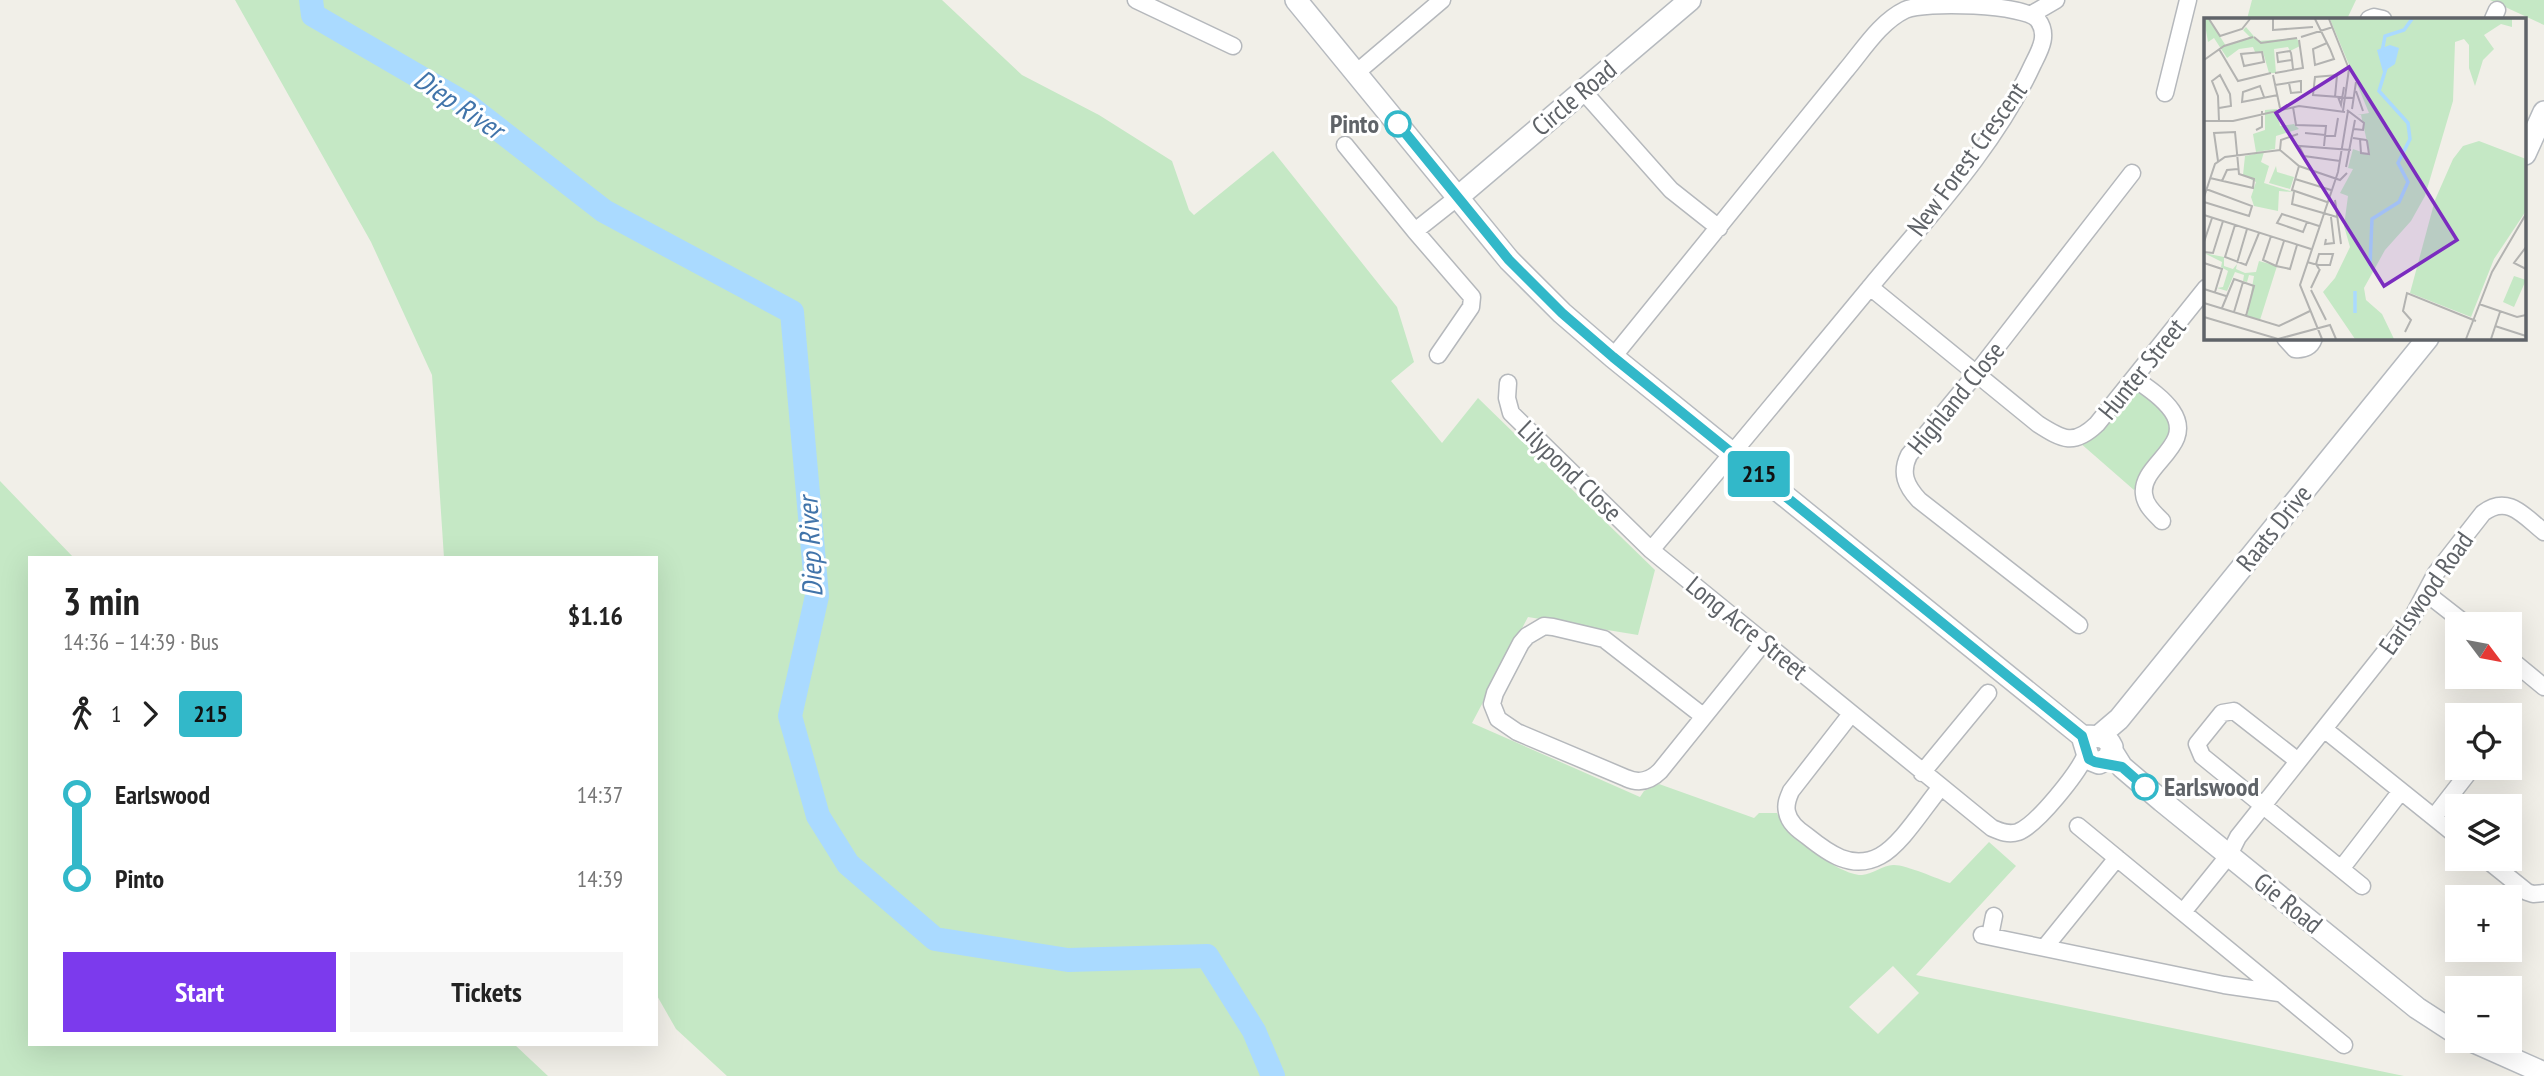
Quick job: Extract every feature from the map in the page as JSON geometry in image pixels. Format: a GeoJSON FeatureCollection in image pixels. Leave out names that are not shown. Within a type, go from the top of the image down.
{"type":"FeatureCollection","features":[{"type":"Feature","properties":{"kind":"street"},"geometry":{"type":"LineString","coordinates":[[1136,0],[1233,46]]}},
{"type":"Feature","properties":{"kind":"street","name":"Gie Road"},"geometry":{"type":"LineString","coordinates":[[1296,0],[1509,260],[1540,292],[1613,357],[2098,751],[2229,847],[2417,1009],[2445,1026]]}},
{"type":"Feature","properties":{"kind":"street"},"geometry":{"type":"LineString","coordinates":[[1356,73],[1442,0]]}},
{"type":"Feature","properties":{"kind":"street","name":"Circle Road"},"geometry":{"type":"LineString","coordinates":[[1458,197],[1690,0]]}},
{"type":"Feature","properties":{"kind":"street"},"geometry":{"type":"LineString","coordinates":[[1613,357],[1875,36],[1898,15],[1925,5],[1980,7],[2032,14],[2056,0]]}},
{"type":"Feature","properties":{"kind":"street"},"geometry":{"type":"LineString","coordinates":[[2165,93],[2188,0]]}},
{"type":"Feature","properties":{"kind":"street","name":"New Forest Crescent"},"geometry":{"type":"LineString","coordinates":[[1733,453],[1948,195],[2017,97],[2044,35],[2039,21],[2032,14]]}},
{"type":"Feature","properties":{"kind":"street"},"geometry":{"type":"LineString","coordinates":[[1583,91],[1671,190],[1719,228]]}},
{"type":"Feature","properties":{"kind":"street"},"geometry":{"type":"LineString","coordinates":[[2526,152],[2544,112]]}},
{"type":"Feature","properties":{"kind":"street"},"geometry":{"type":"LineString","coordinates":[[1345,145],[1472,297],[1471,307],[1438,355]]}},
{"type":"Feature","properties":{"kind":"street","name":"Highland Close"},"geometry":{"type":"LineString","coordinates":[[2079,625],[1919,500],[1907,485],[1903,475],[1904,465],[1909,455],[1975,375],[2132,173]]}},
{"type":"Feature","properties":{"kind":"street"},"geometry":{"type":"LineString","coordinates":[[1415,231],[1458,197]]}},
{"type":"Feature","properties":{"kind":"street","name":"Hunter Street"},"geometry":{"type":"LineString","coordinates":[[1870,287],[2038,424],[2062,438],[2071,439],[2083,436],[2097,424],[2204,291]]}},
{"type":"Feature","properties":{"kind":"street"},"geometry":{"type":"LineString","coordinates":[[2288,340],[2295,349],[2303,350],[2313,340]]}},
{"type":"Feature","properties":{"kind":"street","name":"Raats Drive"},"geometry":{"type":"LineString","coordinates":[[2098,751],[2119,719],[2426,340]]}},
{"type":"Feature","properties":{"kind":"street"},"geometry":{"type":"LineString","coordinates":[[2135,379],[2163,400],[2177,421],[2176,439],[2144,486],[2148,506],[2162,521]]}},
{"type":"Feature","properties":{"kind":"street","name":"Lilypond Close"},"geometry":{"type":"LineString","coordinates":[[1507,383],[1511,414],[1651,550]]}},
{"type":"Feature","properties":{"kind":"street"},"geometry":{"type":"LineString","coordinates":[[1651,550],[1733,453]]}},
{"type":"Feature","properties":{"kind":"street","name":"Earlswood Road"},"geometry":{"type":"LineString","coordinates":[[2179,909],[2412,618],[2436,573],[2483,513],[2501,504],[2511,507],[2544,532]]}},
{"type":"Feature","properties":{"kind":"street","name":"Long Acre Street"},"geometry":{"type":"LineString","coordinates":[[1651,550],[1992,828],[2012,833],[2029,825],[2098,751]]}},
{"type":"Feature","properties":{"kind":"street"},"geometry":{"type":"LineString","coordinates":[[2426,593],[2450,612]]}},
{"type":"Feature","properties":{"kind":"street"},"geometry":{"type":"LineString","coordinates":[[1703,716],[1604,639],[1553,627],[1535,630],[1521,643],[1492,704],[1499,719],[1517,732],[1637,782],[1647,780],[1656,774],[1764,642]]}},
{"type":"Feature","properties":{"kind":"street"},"geometry":{"type":"LineString","coordinates":[[2522,669],[2544,687]]}},
{"type":"Feature","properties":{"kind":"street"},"geometry":{"type":"LineString","coordinates":[[1922,773],[1988,693]]}},
{"type":"Feature","properties":{"kind":"street"},"geometry":{"type":"LineString","coordinates":[[2298,761],[2234,711],[2222,713],[2197,744],[2202,756],[2362,886]]}},
{"type":"Feature","properties":{"kind":"street"},"geometry":{"type":"LineString","coordinates":[[1851,714],[1791,791],[1787,811],[1790,821],[1799,830],[1829,854],[1854,862],[1867,860],[1879,856],[1891,847],[1941,787]]}},
{"type":"Feature","properties":{"kind":"street"},"geometry":{"type":"LineString","coordinates":[[2324,729],[2445,826]]}},
{"type":"Feature","properties":{"kind":"street"},"geometry":{"type":"LineString","coordinates":[[2434,817],[2463,780]]}},
{"type":"Feature","properties":{"kind":"street"},"geometry":{"type":"LineString","coordinates":[[2341,869],[2401,791]]}},
{"type":"Feature","properties":{"kind":"street"},"geometry":{"type":"LineString","coordinates":[[2078,826],[2344,1045]]}},
{"type":"Feature","properties":{"kind":"street"},"geometry":{"type":"LineString","coordinates":[[2045,947],[2117,858]]}},
{"type":"Feature","properties":{"kind":"street"},"geometry":{"type":"LineString","coordinates":[[2501,871],[2527,892],[2544,893]]}},
{"type":"Feature","properties":{"kind":"street"},"geometry":{"type":"LineString","coordinates":[[1994,916],[1986,936],[2224,985],[2281,993]]}},
{"type":"Feature","properties":{"kind":"street"},"geometry":{"type":"LineString","coordinates":[[2224,985],[2245,980],[2248,976],[2247,965]]}},
{"type":"Feature","properties":{"kind":"street"},"geometry":{"type":"LineString","coordinates":[[2499,1053],[2544,1073]]}},
{"type":"Feature","properties":{"kind":"green space"},"geometry":{"type":"Polygon","coordinates":[[[235,0],[942,0],[1022,75],[1099,115],[1172,161],[1189,210],[1194,215],[1273,151],[1397,307],[1414,362],[1391,381],[1442,443],[1478,398],[1655,570],[1638,635],[1528,617],[1472,723],[1640,797],[1644,791],[1659,784],[1754,818],[1759,813],[1777,813],[1791,832],[1814,852],[1852,873],[1862,875],[1885,866],[1898,865],[1950,883],[1989,842],[2016,866],[1916,975],[2404,1076],[727,1076],[676,1029],[658,998],[658,556],[444,556],[432,375],[371,242],[235,0]],[[1893,966],[1849,1007],[1878,1034],[1919,993],[1893,966]]]}},
{"type":"Feature","properties":{"kind":"green space"},"geometry":{"type":"Polygon","coordinates":[[[2252,0],[2356,0],[2347,18],[2247,18],[2252,0]]]}},
{"type":"Feature","properties":{"kind":"green space"},"geometry":{"type":"Polygon","coordinates":[[[2490,0],[2544,0],[2544,25],[2490,0]]]}},
{"type":"Feature","properties":{"kind":"green space"},"geometry":{"type":"Polygon","coordinates":[[[2134,380],[2169,410],[2174,443],[2134,490],[2079,442],[2134,380]]]}},
{"type":"Feature","properties":{"kind":"green space"},"geometry":{"type":"Polygon","coordinates":[[[0,481],[72,556],[28,556],[28,1046],[516,1046],[548,1076],[0,1076],[0,481]]]}},
{"type":"Feature","properties":{"kind":"waterway","name":"Diep River"},"geometry":{"type":"LineString","coordinates":[[311,0],[313,15],[466,104],[604,211],[792,312],[817,596],[790,716],[818,816],[848,864],[935,939],[1068,960],[1207,956],[1254,1031],[1273,1076]]}},
{"type":"Feature","properties":{"kind":"bus line","name":"215"},"geometry":{"type":"LineString","coordinates":[[1398,124],[1509,260],[1562,313],[2082,736],[2089,759],[2122,767],[2145,787]]}},
{"type":"Feature","properties":{"kind":"place","name":"Pinto"},"geometry":{"type":"Point","coordinates":[1398,124]}},
{"type":"Feature","properties":{"kind":"place","name":"Earlswood"},"geometry":{"type":"Point","coordinates":[2145,787]}}]}
